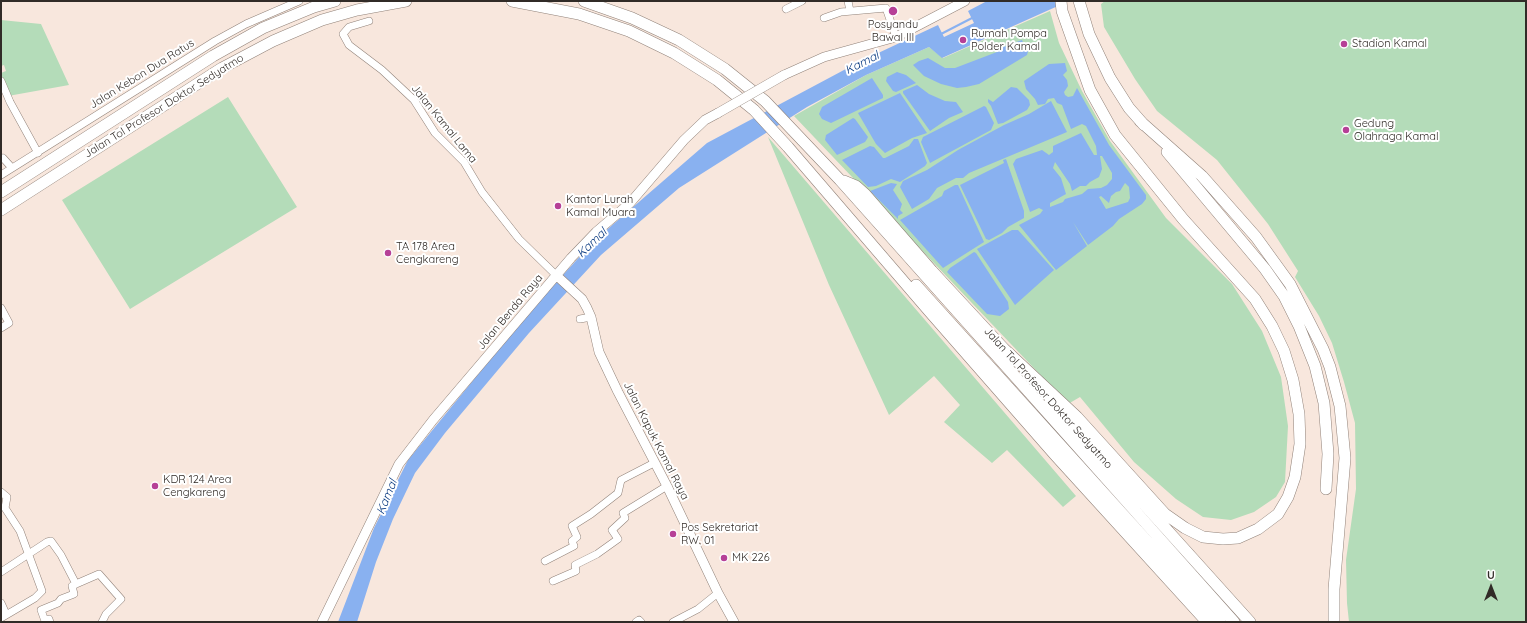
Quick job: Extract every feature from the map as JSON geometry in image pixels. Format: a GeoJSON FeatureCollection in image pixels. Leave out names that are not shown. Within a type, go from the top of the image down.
{"type":"FeatureCollection","features":[{"type":"Feature","properties":{"kind":"highway","name":"Jalan Tol Profesor Doktor Sedyatmo"},"geometry":{"type":"LineString","coordinates":[[1,192],[213,56],[263,28],[314,7],[335,1]]}},
{"type":"Feature","properties":{"kind":"highway","name":"Jalan Tol Profesor Doktor Sedyatmo"},"geometry":{"type":"LineString","coordinates":[[1,210],[222,68],[273,41],[322,20],[357,10],[406,1]]}},
{"type":"Feature","properties":{"kind":"highway","name":"Jalan Tol Profesor Doktor Sedyatmo"},"geometry":{"type":"LineString","coordinates":[[512,1],[579,14],[629,32],[680,57],[717,80],[754,110],[862,231],[929,311],[1206,622]]}},
{"type":"Feature","properties":{"kind":"highway","name":"Jalan Tol Profesor Doktor Sedyatmo"},"geometry":{"type":"LineString","coordinates":[[584,1],[632,18],[679,40],[725,69],[764,101],[840,180],[1234,622]]}},
{"type":"Feature","properties":{"kind":"highway"},"geometry":{"type":"LineString","coordinates":[[1079,1],[1089,34],[1110,78],[1140,121],[1254,255],[1275,283],[1292,312],[1315,366],[1324,403],[1328,454],[1326,489]]}},
{"type":"Feature","properties":{"kind":"highway"},"geometry":{"type":"LineString","coordinates":[[1002,347],[1077,417],[1165,514],[1185,528],[1203,537],[1222,539],[1238,538],[1258,529],[1278,514],[1288,496],[1295,477],[1300,444],[1299,414],[1293,380],[1284,352],[1272,326],[1255,299],[1183,219],[1115,135],[1090,90],[1062,6]]}},
{"type":"Feature","properties":{"kind":"highway"},"geometry":{"type":"LineString","coordinates":[[1140,121],[1202,176],[1256,237],[1290,284],[1330,367],[1340,406],[1345,458],[1334,589],[1334,622]]}},
{"type":"Feature","properties":{"kind":"highway","name":"Jalan Tol Profesor Doktor Sedyatmo"},"geometry":{"type":"LineString","coordinates":[[840,180],[856,186],[865,194],[932,271],[1250,622]]}},
{"type":"Feature","properties":{"kind":"highway","name":"Jalan Tol Profesor Doktor Sedyatmo"},"geometry":{"type":"LineString","coordinates":[[862,231],[923,293],[1220,622]]}},
{"type":"Feature","properties":{"kind":"main road"},"geometry":{"type":"LineString","coordinates":[[940,14],[950,1]]}},
{"type":"Feature","properties":{"kind":"main road","name":"Jalan Benda Raya"},"geometry":{"type":"LineString","coordinates":[[322,622],[399,464],[433,420],[596,232],[630,203],[684,140],[705,120],[784,75],[824,57],[869,43],[896,37],[965,1]]}},
{"type":"Feature","properties":{"kind":"main road","name":"Jalan Kapuk Kamal Raya"},"geometry":{"type":"LineString","coordinates":[[558,277],[582,299],[591,317],[599,352],[667,486],[718,593],[734,622]]}},
{"type":"Feature","properties":{"kind":"street","name":"Jalan Kebon Dua Ratus"},"geometry":{"type":"LineString","coordinates":[[1,175],[215,41],[246,24],[299,1]]}},
{"type":"Feature","properties":{"kind":"street"},"geometry":{"type":"LineString","coordinates":[[786,9],[802,1]]}},
{"type":"Feature","properties":{"kind":"street"},"geometry":{"type":"LineString","coordinates":[[848,1],[850,11]]}},
{"type":"Feature","properties":{"kind":"street"},"geometry":{"type":"LineString","coordinates":[[824,18],[874,4],[886,7],[896,37]]}},
{"type":"Feature","properties":{"kind":"street","name":"Jalan Kamal Lama"},"geometry":{"type":"LineString","coordinates":[[369,21],[349,27],[343,34],[349,45],[382,70],[414,100],[435,133],[464,162],[482,192],[519,239],[558,277]]}},
{"type":"Feature","properties":{"kind":"street"},"geometry":{"type":"LineString","coordinates":[[1,81],[10,102],[38,153]]}},
{"type":"Feature","properties":{"kind":"street"},"geometry":{"type":"LineString","coordinates":[[2,158],[12,168]]}},
{"type":"Feature","properties":{"kind":"street"},"geometry":{"type":"LineString","coordinates":[[1,308],[9,323],[1,328]]}},
{"type":"Feature","properties":{"kind":"street"},"geometry":{"type":"LineString","coordinates":[[580,319],[591,317]]}},
{"type":"Feature","properties":{"kind":"street"},"geometry":{"type":"LineString","coordinates":[[545,561],[574,546],[572,541],[577,537],[572,526],[592,514],[618,493],[621,480],[654,463]]}},
{"type":"Feature","properties":{"kind":"street"},"geometry":{"type":"LineString","coordinates":[[552,581],[576,571],[575,565],[597,554],[618,539],[612,530],[626,518],[623,513],[667,486]]}},
{"type":"Feature","properties":{"kind":"street"},"geometry":{"type":"LineString","coordinates":[[1,492],[7,497],[4,508],[20,531],[27,554],[42,591],[35,598],[4,616],[1,602]]}},
{"type":"Feature","properties":{"kind":"street"},"geometry":{"type":"LineString","coordinates":[[1,572],[27,554],[51,541],[61,555],[76,584]]}},
{"type":"Feature","properties":{"kind":"street"},"geometry":{"type":"LineString","coordinates":[[41,610],[74,594],[72,586],[99,574],[121,599],[106,614],[102,622]]}},
{"type":"Feature","properties":{"kind":"street"},"geometry":{"type":"LineString","coordinates":[[673,622],[698,610],[718,593]]}},
{"type":"Feature","properties":{"kind":"street"},"geometry":{"type":"LineString","coordinates":[[35,598],[45,621],[49,620],[50,622]]}},
{"type":"Feature","properties":{"kind":"street"},"geometry":{"type":"LineString","coordinates":[[636,622],[639,620],[641,622]]}},
{"type":"Feature","properties":{"kind":"green space"},"geometry":{"type":"Polygon","coordinates":[[[1105,1],[1526,1],[1526,622],[1349,622],[1346,560],[1356,489],[1355,423],[1332,343],[1319,316],[1295,277],[1298,271],[1268,224],[1217,160],[1157,111],[1135,79],[1104,27],[1101,4],[1105,1]]]}},
{"type":"Feature","properties":{"kind":"green space"},"geometry":{"type":"Polygon","coordinates":[[[1050,11],[1059,43],[1082,91],[1110,141],[1166,218],[1232,284],[1262,331],[1281,377],[1288,426],[1285,482],[1276,497],[1254,512],[1231,520],[1203,517],[1176,499],[1134,462],[1080,397],[1068,404],[794,116],[866,75],[929,47],[943,58],[1050,11]]]}},
{"type":"Feature","properties":{"kind":"green space"},"geometry":{"type":"Polygon","coordinates":[[[1,20],[41,24],[69,85],[8,96],[1,81],[1,73],[6,71],[4,65],[1,66],[1,20]]]}},
{"type":"Feature","properties":{"kind":"green space"},"geometry":{"type":"Polygon","coordinates":[[[228,97],[297,207],[130,309],[62,200],[228,97]]]}},
{"type":"Feature","properties":{"kind":"green space"},"geometry":{"type":"Polygon","coordinates":[[[768,137],[1076,496],[1063,507],[1007,450],[992,463],[944,422],[960,405],[934,376],[889,415],[829,285],[768,137]]]}},
{"type":"Feature","properties":{"kind":"water"},"geometry":{"type":"Polygon","coordinates":[[[987,1],[1069,1],[942,58],[929,47],[866,75],[807,107],[679,188],[601,255],[529,333],[445,433],[415,473],[393,519],[376,562],[357,622],[338,622],[374,528],[408,460],[529,312],[595,240],[707,143],[859,62],[938,25],[944,37],[974,23],[968,11],[987,1]]]}},
{"type":"Feature","properties":{"kind":"water"},"geometry":{"type":"Polygon","coordinates":[[[1022,40],[1024,45],[1027,45],[1029,48],[1027,55],[979,84],[966,87],[957,88],[941,84],[924,76],[913,65],[928,58],[945,68],[955,68],[997,52],[1003,47],[1022,40]]]}},
{"type":"Feature","properties":{"kind":"water"},"geometry":{"type":"Polygon","coordinates":[[[1065,63],[1067,71],[1063,75],[1067,80],[1068,86],[1064,92],[1065,95],[1068,97],[1073,96],[1077,88],[1109,145],[1146,195],[1146,199],[1142,204],[1119,219],[1113,226],[1088,245],[1073,222],[1087,246],[1056,270],[1019,225],[1040,214],[1043,210],[1039,208],[1030,212],[1013,164],[1016,159],[1042,150],[1049,155],[1053,152],[1053,146],[1081,133],[1094,155],[1097,155],[1096,146],[1086,126],[1082,124],[1071,129],[1062,105],[1057,103],[1054,98],[1048,99],[1045,104],[1038,105],[1026,89],[1024,81],[1049,64],[1065,63]],[[1100,156],[1102,169],[1099,177],[1086,186],[1080,186],[1072,191],[1070,184],[1055,162],[1053,168],[1061,178],[1066,194],[1050,203],[1050,207],[1063,202],[1065,199],[1082,194],[1088,189],[1101,188],[1107,185],[1112,179],[1112,173],[1102,156],[1100,156]],[[1125,183],[1120,191],[1111,196],[1109,203],[1101,196],[1099,197],[1106,209],[1128,202],[1130,198],[1129,187],[1125,183]]]}},
{"type":"Feature","properties":{"kind":"water"},"geometry":{"type":"Polygon","coordinates":[[[897,72],[906,75],[916,83],[896,92],[893,91],[886,81],[887,77],[897,72]]]}},
{"type":"Feature","properties":{"kind":"water"},"geometry":{"type":"Polygon","coordinates":[[[872,78],[883,95],[883,98],[831,123],[822,119],[819,114],[822,107],[872,78]]]}},
{"type":"Feature","properties":{"kind":"water"},"geometry":{"type":"Polygon","coordinates":[[[917,85],[929,94],[945,101],[956,102],[963,112],[949,118],[930,131],[903,93],[903,91],[917,85]]]}},
{"type":"Feature","properties":{"kind":"water"},"geometry":{"type":"Polygon","coordinates":[[[1011,87],[1017,88],[1029,100],[1030,105],[1027,110],[1003,123],[998,124],[988,99],[993,102],[1011,87]]]}},
{"type":"Feature","properties":{"kind":"water"},"geometry":{"type":"Polygon","coordinates":[[[900,93],[927,133],[912,138],[885,153],[876,144],[858,113],[900,93]]]}},
{"type":"Feature","properties":{"kind":"water"},"geometry":{"type":"Polygon","coordinates":[[[1051,101],[1067,132],[969,173],[963,178],[956,178],[937,188],[929,199],[912,209],[900,187],[903,181],[927,170],[958,150],[1004,125],[1029,114],[1051,101]]]}},
{"type":"Feature","properties":{"kind":"water"},"geometry":{"type":"Polygon","coordinates":[[[984,106],[986,107],[994,123],[991,130],[930,163],[921,142],[923,137],[984,106]]]}},
{"type":"Feature","properties":{"kind":"water"},"geometry":{"type":"Polygon","coordinates":[[[853,118],[868,137],[865,142],[837,155],[825,140],[826,135],[853,118]]]}},
{"type":"Feature","properties":{"kind":"water"},"geometry":{"type":"Polygon","coordinates":[[[914,139],[918,139],[927,163],[925,166],[900,182],[891,179],[876,186],[868,187],[842,160],[870,146],[874,147],[883,158],[885,158],[909,146],[914,139]]]}},
{"type":"Feature","properties":{"kind":"water"},"geometry":{"type":"Polygon","coordinates":[[[1006,159],[1024,211],[1024,218],[989,240],[986,239],[960,185],[1004,163],[1003,160],[1006,159]]]}},
{"type":"Feature","properties":{"kind":"water"},"geometry":{"type":"Polygon","coordinates":[[[891,183],[897,184],[893,190],[902,204],[900,210],[903,213],[898,216],[898,219],[870,191],[891,183]]]}},
{"type":"Feature","properties":{"kind":"water"},"geometry":{"type":"Polygon","coordinates":[[[958,185],[984,242],[943,268],[900,220],[942,196],[944,191],[958,185]]]}},
{"type":"Feature","properties":{"kind":"water"},"geometry":{"type":"Polygon","coordinates":[[[1012,230],[1018,230],[1054,270],[1015,305],[977,249],[1012,230]]]}},
{"type":"Feature","properties":{"kind":"water"},"geometry":{"type":"Polygon","coordinates":[[[974,252],[1008,302],[1009,309],[1000,316],[987,314],[947,272],[950,268],[974,252]]]}},
{"type":"Feature","properties":{"kind":"waterway","name":"Kamal"},"geometry":{"type":"LineString","coordinates":[[941,34],[974,17]]}},
{"type":"Feature","properties":{"kind":"place","name":"Posyandu Bawal III"},"geometry":{"type":"Point","coordinates":[893,11]}},
{"type":"Feature","properties":{"kind":"place","name":"Rumah Pompa Polder Kamal"},"geometry":{"type":"Point","coordinates":[963,40]}},
{"type":"Feature","properties":{"kind":"place","name":"Stadion Kamal"},"geometry":{"type":"Point","coordinates":[1344,44]}},
{"type":"Feature","properties":{"kind":"place","name":"Gedung Olahraga Kamal"},"geometry":{"type":"Point","coordinates":[1346,130]}},
{"type":"Feature","properties":{"kind":"place","name":"Kantor Lurah Kamal Muara"},"geometry":{"type":"Point","coordinates":[558,206]}},
{"type":"Feature","properties":{"kind":"place","name":"TA 178 Area Cengkareng"},"geometry":{"type":"Point","coordinates":[388,253]}},
{"type":"Feature","properties":{"kind":"place","name":"KDR 124 Area Cengkareng"},"geometry":{"type":"Point","coordinates":[155,486]}},
{"type":"Feature","properties":{"kind":"place","name":"Pos Sekretariat RW. 01"},"geometry":{"type":"Point","coordinates":[673,534]}},
{"type":"Feature","properties":{"kind":"place","name":"MK 226"},"geometry":{"type":"Point","coordinates":[724,558]}}]}
